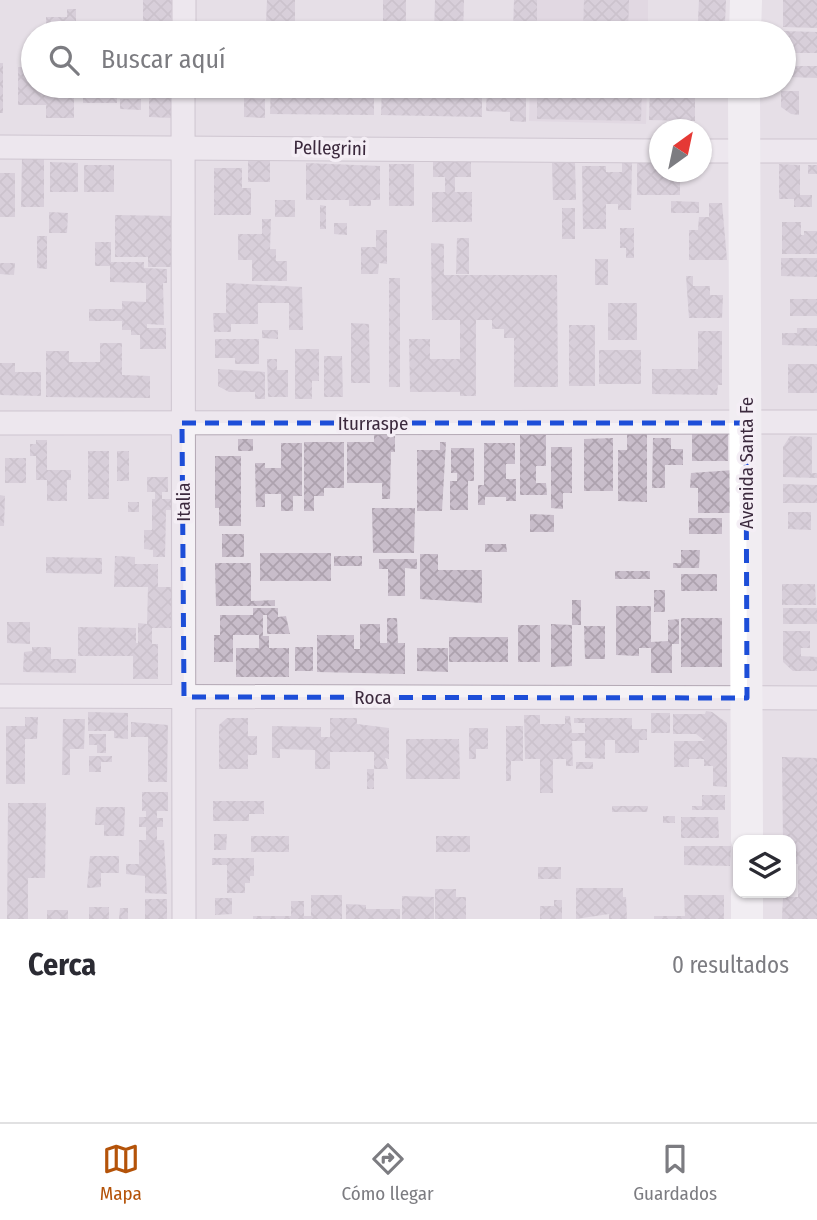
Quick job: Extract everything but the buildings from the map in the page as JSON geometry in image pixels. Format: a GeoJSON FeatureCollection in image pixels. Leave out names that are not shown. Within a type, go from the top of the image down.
{"type":"FeatureCollection","features":[{"type":"Feature","properties":{"kind":"main road"},"geometry":{"type":"LineString","coordinates":[[745,21],[746,0]]}},
{"type":"Feature","properties":{"kind":"main road","name":"Avenida Santa Fe"},"geometry":{"type":"LineString","coordinates":[[744,98],[747,835]]}},
{"type":"Feature","properties":{"kind":"main road"},"geometry":{"type":"LineString","coordinates":[[747,898],[747,919]]}},
{"type":"Feature","properties":{"kind":"street"},"geometry":{"type":"LineString","coordinates":[[184,0],[184,21]]}},
{"type":"Feature","properties":{"kind":"street","name":"Italia"},"geometry":{"type":"LineString","coordinates":[[183,98],[184,919]]}},
{"type":"Feature","properties":{"kind":"street","name":"Pellegrini"},"geometry":{"type":"LineString","coordinates":[[0,147],[649,151]]}},
{"type":"Feature","properties":{"kind":"street"},"geometry":{"type":"LineString","coordinates":[[712,151],[817,150]]}},
{"type":"Feature","properties":{"kind":"street","name":"Iturraspe"},"geometry":{"type":"LineString","coordinates":[[0,423],[817,422]]}},
{"type":"Feature","properties":{"kind":"street","name":"Roca"},"geometry":{"type":"LineString","coordinates":[[0,696],[817,698]]}},
{"type":"Feature","properties":{"kind":"highlighted area"},"geometry":{"type":"Polygon","coordinates":[[[182,423],[746,423],[747,698],[184,697],[182,423]]]}},
{"type":"Feature","properties":{"kind":"shaded area"},"geometry":{"type":"Polygon","coordinates":[[[532,0],[648,0],[648,21],[531,21],[532,0]]]}},
{"type":"Feature","properties":{"kind":"shaded area"},"geometry":{"type":"Polygon","coordinates":[[[530,98],[647,98],[646,124],[529,121],[530,98]]]}}]}
